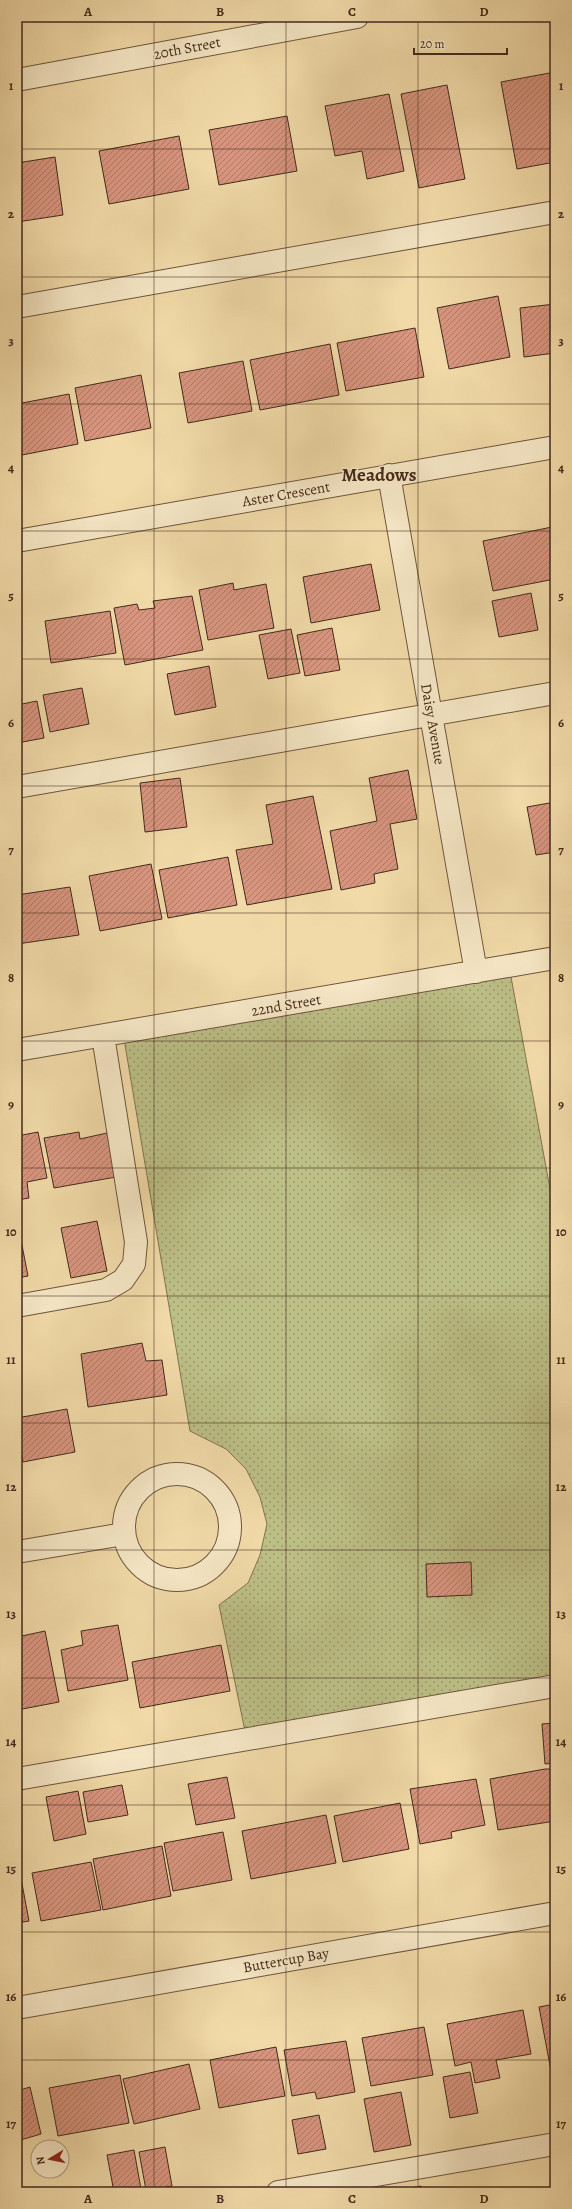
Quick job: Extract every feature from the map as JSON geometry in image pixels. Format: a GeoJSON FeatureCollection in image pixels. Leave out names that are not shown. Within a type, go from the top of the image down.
{"type":"FeatureCollection","features":[{"type":"Feature","properties":{"kind":"street","name":"20th Street"},"geometry":{"type":"LineString","coordinates":[[17,80],[312,21],[357,17]]}},
{"type":"Feature","properties":{"kind":"street"},"geometry":{"type":"LineString","coordinates":[[17,307],[555,212]]}},
{"type":"Feature","properties":{"kind":"street","name":"Aster Crescent"},"geometry":{"type":"LineString","coordinates":[[17,541],[555,447]]}},
{"type":"Feature","properties":{"kind":"street","name":"Daisy Avenue"},"geometry":{"type":"LineString","coordinates":[[390,475],[476,972]]}},
{"type":"Feature","properties":{"kind":"street"},"geometry":{"type":"LineString","coordinates":[[17,787],[555,693]]}},
{"type":"Feature","properties":{"kind":"street","name":"22nd Street"},"geometry":{"type":"LineString","coordinates":[[17,1050],[555,958]]}},
{"type":"Feature","properties":{"kind":"street"},"geometry":{"type":"LineString","coordinates":[[17,1306],[106,1290],[123,1280],[134,1264],[136,1242],[103,1036]]}},
{"type":"Feature","properties":{"kind":"street"},"geometry":{"type":"LineString","coordinates":[[179,1473],[196,1477],[212,1487],[224,1501],[230,1519],[228,1537],[223,1553],[199,1575],[183,1579],[167,1579],[151,1573],[138,1563],[129,1549],[124,1534],[125,1515],[132,1498],[144,1484],[160,1476],[179,1473]]}},
{"type":"Feature","properties":{"kind":"street"},"geometry":{"type":"LineString","coordinates":[[17,1552],[124,1534]]}},
{"type":"Feature","properties":{"kind":"street"},"geometry":{"type":"LineString","coordinates":[[17,1779],[555,1686]]}},
{"type":"Feature","properties":{"kind":"street","name":"Buttercup Bay"},"geometry":{"type":"LineString","coordinates":[[17,2008],[555,1913]]}},
{"type":"Feature","properties":{"kind":"street"},"geometry":{"type":"LineString","coordinates":[[278,2192],[555,2144]]}},
{"type":"Feature","properties":{"kind":"green space"},"geometry":{"type":"Polygon","coordinates":[[[509,966],[555,1216],[555,1677],[245,1731],[219,1605],[248,1583],[260,1555],[267,1524],[260,1497],[246,1469],[226,1449],[190,1431],[123,1033],[509,966]]]}},
{"type":"Feature","properties":{"kind":"building"},"geometry":{"type":"Polygon","coordinates":[[[555,72],[555,162],[517,169],[501,82],[555,72]]]}},
{"type":"Feature","properties":{"kind":"building"},"geometry":{"type":"Polygon","coordinates":[[[447,85],[465,179],[419,188],[401,94],[447,85]]]}},
{"type":"Feature","properties":{"kind":"building"},"geometry":{"type":"Polygon","coordinates":[[[389,94],[404,171],[367,179],[362,151],[335,156],[325,106],[389,94]]]}},
{"type":"Feature","properties":{"kind":"building"},"geometry":{"type":"Polygon","coordinates":[[[287,116],[297,171],[219,185],[209,130],[287,116]]]}},
{"type":"Feature","properties":{"kind":"building"},"geometry":{"type":"Polygon","coordinates":[[[179,136],[189,189],[109,204],[99,151],[179,136]]]}},
{"type":"Feature","properties":{"kind":"building"},"geometry":{"type":"Polygon","coordinates":[[[55,157],[63,215],[17,222],[17,163],[55,157]]]}},
{"type":"Feature","properties":{"kind":"building"},"geometry":{"type":"Polygon","coordinates":[[[498,296],[510,357],[449,369],[437,308],[498,296]]]}},
{"type":"Feature","properties":{"kind":"building"},"geometry":{"type":"Polygon","coordinates":[[[555,304],[555,353],[524,357],[520,308],[555,304]]]}},
{"type":"Feature","properties":{"kind":"building"},"geometry":{"type":"Polygon","coordinates":[[[415,328],[424,377],[346,391],[337,343],[415,328]]]}},
{"type":"Feature","properties":{"kind":"building"},"geometry":{"type":"Polygon","coordinates":[[[330,344],[339,395],[260,410],[250,360],[330,344]]]}},
{"type":"Feature","properties":{"kind":"building"},"geometry":{"type":"Polygon","coordinates":[[[243,361],[252,411],[188,423],[179,373],[243,361]]]}},
{"type":"Feature","properties":{"kind":"building"},"geometry":{"type":"Polygon","coordinates":[[[141,375],[151,428],[85,441],[75,388],[141,375]]]}},
{"type":"Feature","properties":{"kind":"building"},"geometry":{"type":"Polygon","coordinates":[[[69,394],[78,444],[17,456],[17,404],[69,394]]]}},
{"type":"Feature","properties":{"kind":"building"},"geometry":{"type":"Polygon","coordinates":[[[552,527],[555,544],[555,579],[493,591],[483,541],[552,527]]]}},
{"type":"Feature","properties":{"kind":"building"},"geometry":{"type":"Polygon","coordinates":[[[371,564],[380,610],[311,623],[303,577],[371,564]]]}},
{"type":"Feature","properties":{"kind":"building"},"geometry":{"type":"Polygon","coordinates":[[[233,583],[234,590],[266,584],[274,628],[208,640],[199,590],[233,583]]]}},
{"type":"Feature","properties":{"kind":"building"},"geometry":{"type":"Polygon","coordinates":[[[531,593],[538,630],[499,637],[492,601],[531,593]]]}},
{"type":"Feature","properties":{"kind":"building"},"geometry":{"type":"Polygon","coordinates":[[[192,596],[203,650],[125,665],[114,608],[137,604],[139,610],[155,608],[153,601],[192,596]]]}},
{"type":"Feature","properties":{"kind":"building"},"geometry":{"type":"Polygon","coordinates":[[[110,611],[116,653],[51,663],[45,621],[110,611]]]}},
{"type":"Feature","properties":{"kind":"building"},"geometry":{"type":"Polygon","coordinates":[[[332,628],[340,670],[305,676],[297,635],[332,628]]]}},
{"type":"Feature","properties":{"kind":"building"},"geometry":{"type":"Polygon","coordinates":[[[291,629],[300,673],[268,679],[259,635],[291,629]]]}},
{"type":"Feature","properties":{"kind":"building"},"geometry":{"type":"Polygon","coordinates":[[[17,645],[20,664],[17,665],[17,645]]]}},
{"type":"Feature","properties":{"kind":"building"},"geometry":{"type":"Polygon","coordinates":[[[209,666],[216,707],[175,715],[167,674],[209,666]]]}},
{"type":"Feature","properties":{"kind":"building"},"geometry":{"type":"Polygon","coordinates":[[[82,688],[89,724],[50,732],[43,695],[82,688]]]}},
{"type":"Feature","properties":{"kind":"building"},"geometry":{"type":"Polygon","coordinates":[[[37,701],[44,738],[17,743],[17,705],[37,701]]]}},
{"type":"Feature","properties":{"kind":"building"},"geometry":{"type":"Polygon","coordinates":[[[408,770],[417,819],[390,824],[398,869],[374,874],[375,883],[341,890],[330,831],[377,821],[369,778],[408,770]]]}},
{"type":"Feature","properties":{"kind":"building"},"geometry":{"type":"Polygon","coordinates":[[[180,778],[187,827],[145,832],[140,783],[180,778]]]}},
{"type":"Feature","properties":{"kind":"building"},"geometry":{"type":"Polygon","coordinates":[[[313,796],[332,889],[247,905],[236,850],[273,844],[266,805],[313,796]]]}},
{"type":"Feature","properties":{"kind":"building"},"geometry":{"type":"Polygon","coordinates":[[[555,802],[555,852],[536,855],[527,807],[555,802]]]}},
{"type":"Feature","properties":{"kind":"building"},"geometry":{"type":"Polygon","coordinates":[[[228,857],[237,905],[168,918],[159,870],[228,857]]]}},
{"type":"Feature","properties":{"kind":"building"},"geometry":{"type":"Polygon","coordinates":[[[151,864],[162,919],[100,931],[89,876],[151,864]]]}},
{"type":"Feature","properties":{"kind":"building"},"geometry":{"type":"Polygon","coordinates":[[[70,887],[79,935],[17,944],[17,895],[70,887]]]}},
{"type":"Feature","properties":{"kind":"building"},"geometry":{"type":"Polygon","coordinates":[[[38,1132],[47,1178],[27,1182],[29,1198],[17,1200],[17,1136],[38,1132]]]}},
{"type":"Feature","properties":{"kind":"building"},"geometry":{"type":"Polygon","coordinates":[[[79,1132],[80,1139],[107,1133],[116,1177],[54,1188],[44,1138],[79,1132]]]}},
{"type":"Feature","properties":{"kind":"building"},"geometry":{"type":"Polygon","coordinates":[[[97,1221],[107,1271],[71,1278],[61,1228],[97,1221]]]}},
{"type":"Feature","properties":{"kind":"building"},"geometry":{"type":"Polygon","coordinates":[[[20,1235],[28,1276],[17,1278],[17,1236],[20,1235]]]}},
{"type":"Feature","properties":{"kind":"building"},"geometry":{"type":"Polygon","coordinates":[[[142,1343],[146,1361],[162,1360],[167,1395],[88,1407],[81,1354],[142,1343]]]}},
{"type":"Feature","properties":{"kind":"building"},"geometry":{"type":"Polygon","coordinates":[[[67,1409],[75,1452],[23,1462],[17,1431],[17,1418],[67,1409]]]}},
{"type":"Feature","properties":{"kind":"building"},"geometry":{"type":"Polygon","coordinates":[[[471,1562],[472,1595],[427,1597],[426,1564],[471,1562]]]}},
{"type":"Feature","properties":{"kind":"building"},"geometry":{"type":"Polygon","coordinates":[[[118,1625],[128,1680],[68,1691],[61,1650],[83,1645],[81,1631],[118,1625]]]}},
{"type":"Feature","properties":{"kind":"building"},"geometry":{"type":"Polygon","coordinates":[[[45,1631],[59,1702],[17,1710],[17,1637],[45,1631]]]}},
{"type":"Feature","properties":{"kind":"building"},"geometry":{"type":"Polygon","coordinates":[[[221,1645],[230,1691],[140,1708],[132,1662],[221,1645]]]}},
{"type":"Feature","properties":{"kind":"building"},"geometry":{"type":"Polygon","coordinates":[[[555,1723],[555,1763],[545,1764],[542,1724],[555,1723]]]}},
{"type":"Feature","properties":{"kind":"building"},"geometry":{"type":"Polygon","coordinates":[[[545,1769],[555,1769],[555,1821],[498,1830],[490,1779],[545,1769]]]}},
{"type":"Feature","properties":{"kind":"building"},"geometry":{"type":"Polygon","coordinates":[[[227,1777],[235,1818],[196,1825],[188,1784],[227,1777]]]}},
{"type":"Feature","properties":{"kind":"building"},"geometry":{"type":"Polygon","coordinates":[[[476,1779],[485,1825],[451,1832],[452,1838],[420,1844],[410,1789],[476,1779]]]}},
{"type":"Feature","properties":{"kind":"building"},"geometry":{"type":"Polygon","coordinates":[[[122,1785],[128,1815],[88,1822],[83,1792],[122,1785]]]}},
{"type":"Feature","properties":{"kind":"building"},"geometry":{"type":"Polygon","coordinates":[[[78,1791],[86,1834],[54,1841],[46,1797],[78,1791]]]}},
{"type":"Feature","properties":{"kind":"building"},"geometry":{"type":"Polygon","coordinates":[[[400,1803],[409,1849],[343,1862],[334,1816],[400,1803]]]}},
{"type":"Feature","properties":{"kind":"building"},"geometry":{"type":"Polygon","coordinates":[[[326,1815],[336,1863],[251,1879],[242,1831],[326,1815]]]}},
{"type":"Feature","properties":{"kind":"building"},"geometry":{"type":"Polygon","coordinates":[[[223,1832],[232,1880],[173,1891],[164,1843],[223,1832]]]}},
{"type":"Feature","properties":{"kind":"building"},"geometry":{"type":"Polygon","coordinates":[[[162,1846],[171,1896],[103,1910],[93,1859],[162,1846]]]}},
{"type":"Feature","properties":{"kind":"building"},"geometry":{"type":"Polygon","coordinates":[[[91,1862],[101,1910],[41,1921],[32,1873],[91,1862]]]}},
{"type":"Feature","properties":{"kind":"building"},"geometry":{"type":"Polygon","coordinates":[[[20,1873],[29,1921],[17,1923],[17,1874],[20,1873]]]}},
{"type":"Feature","properties":{"kind":"building"},"geometry":{"type":"Polygon","coordinates":[[[555,2004],[555,2070],[551,2071],[539,2007],[555,2004]]]}},
{"type":"Feature","properties":{"kind":"building"},"geometry":{"type":"Polygon","coordinates":[[[523,2010],[531,2054],[496,2060],[500,2078],[475,2083],[471,2062],[455,2066],[447,2024],[523,2010]]]}},
{"type":"Feature","properties":{"kind":"building"},"geometry":{"type":"Polygon","coordinates":[[[424,2027],[433,2075],[371,2086],[362,2038],[424,2027]]]}},
{"type":"Feature","properties":{"kind":"building"},"geometry":{"type":"Polygon","coordinates":[[[346,2041],[355,2092],[317,2099],[315,2092],[292,2096],[284,2050],[346,2041]]]}},
{"type":"Feature","properties":{"kind":"building"},"geometry":{"type":"Polygon","coordinates":[[[276,2047],[285,2096],[219,2108],[210,2060],[276,2047]]]}},
{"type":"Feature","properties":{"kind":"building"},"geometry":{"type":"Polygon","coordinates":[[[189,2064],[200,2109],[134,2124],[123,2079],[189,2064]]]}},
{"type":"Feature","properties":{"kind":"building"},"geometry":{"type":"Polygon","coordinates":[[[470,2072],[478,2113],[450,2118],[443,2077],[470,2072]]]}},
{"type":"Feature","properties":{"kind":"building"},"geometry":{"type":"Polygon","coordinates":[[[120,2075],[129,2123],[58,2136],[49,2088],[120,2075]]]}},
{"type":"Feature","properties":{"kind":"building"},"geometry":{"type":"Polygon","coordinates":[[[30,2087],[41,2134],[17,2141],[17,2091],[30,2087]]]}},
{"type":"Feature","properties":{"kind":"building"},"geometry":{"type":"Polygon","coordinates":[[[401,2092],[411,2145],[374,2152],[364,2099],[401,2092]]]}},
{"type":"Feature","properties":{"kind":"building"},"geometry":{"type":"Polygon","coordinates":[[[319,2115],[326,2149],[298,2154],[292,2120],[319,2115]]]}},
{"type":"Feature","properties":{"kind":"building"},"geometry":{"type":"Polygon","coordinates":[[[165,2147],[172,2186],[146,2190],[139,2152],[165,2147]]]}},
{"type":"Feature","properties":{"kind":"building"},"geometry":{"type":"Polygon","coordinates":[[[134,2150],[141,2189],[114,2192],[107,2155],[134,2150]]]}},
{"type":"Feature","properties":{"kind":"building"},"geometry":{"type":"Polygon","coordinates":[[[421,2186],[422,2192],[388,2192],[421,2186]]]}},
{"type":"Feature","properties":{"kind":"district","name":"Meadows"},"geometry":{"type":"Point","coordinates":[379,475]}}]}
